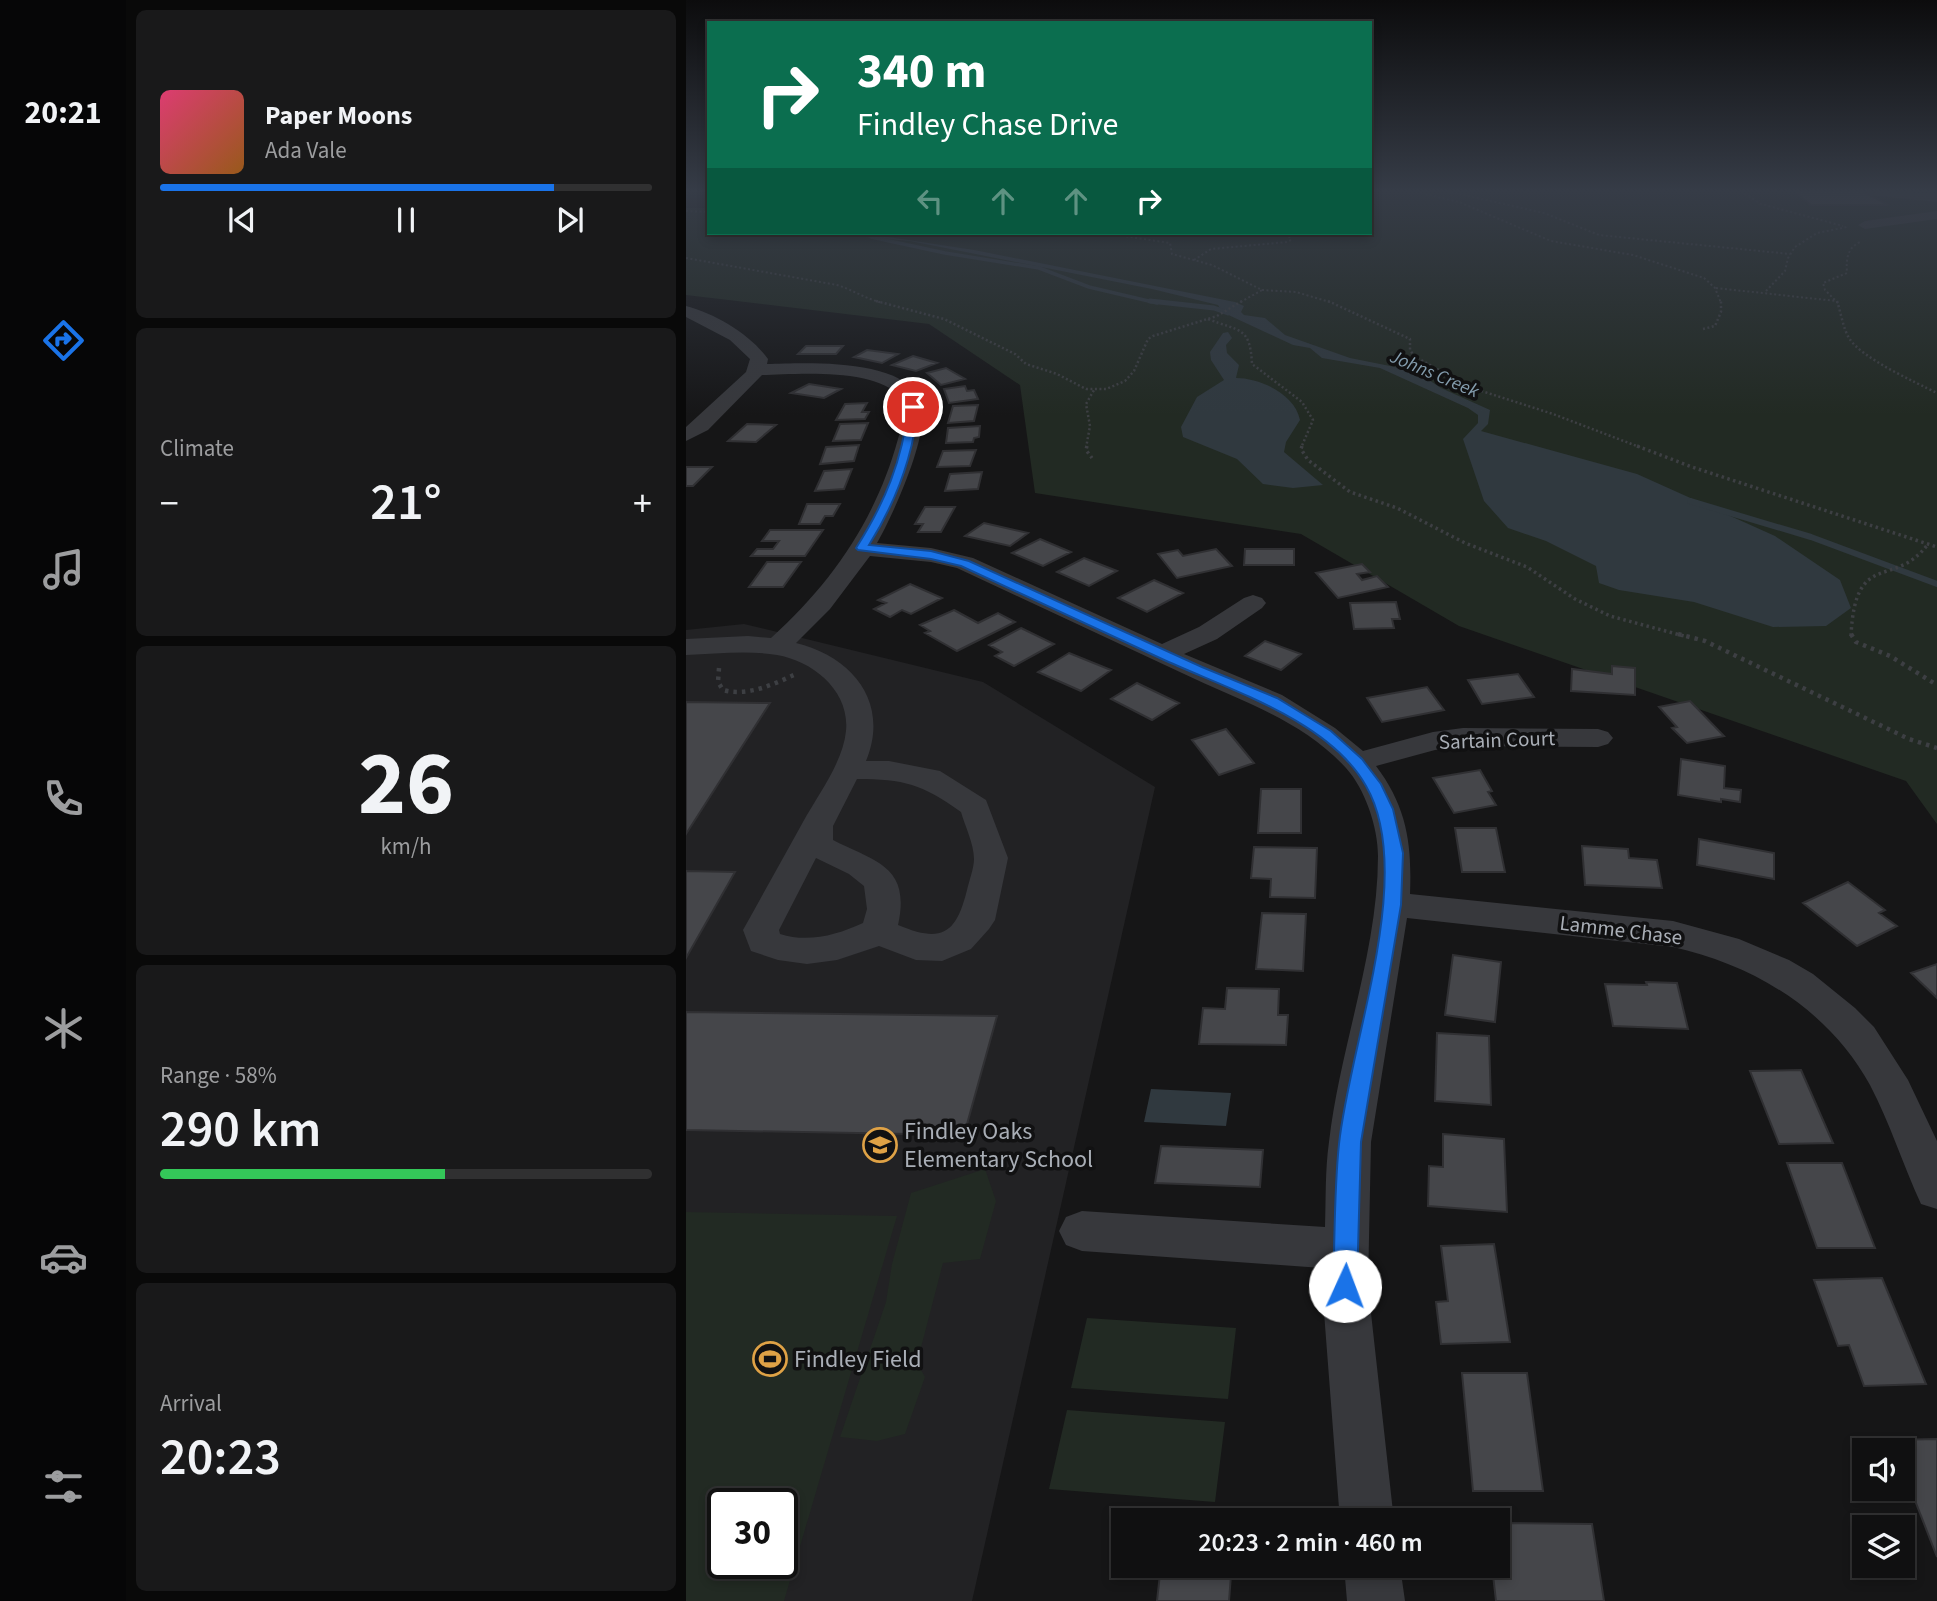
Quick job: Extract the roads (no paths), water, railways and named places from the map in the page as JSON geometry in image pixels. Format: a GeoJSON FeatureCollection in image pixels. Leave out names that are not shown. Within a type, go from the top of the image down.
{"type":"FeatureCollection","features":[{"type":"Feature","properties":{"kind":"street"},"geometry":{"type":"LineString","coordinates":[[686,312],[735,335],[752,347],[760,359],[757,370],[701,426],[686,435]]}},
{"type":"Feature","properties":{"kind":"street"},"geometry":{"type":"LineString","coordinates":[[757,370],[806,369],[856,372],[878,377],[904,390],[911,397],[913,407],[911,429],[895,488],[883,515],[823,602],[777,647]]}},
{"type":"Feature","properties":{"kind":"street"},"geometry":{"type":"LineString","coordinates":[[862,548],[931,555],[965,563],[1197,670],[1272,701],[1325,734],[1357,762],[1373,784],[1385,809],[1395,853],[1392,905],[1350,1142],[1345,1286],[1366,1508]]}},
{"type":"Feature","properties":{"kind":"street"},"geometry":{"type":"LineString","coordinates":[[1164,653],[1208,633],[1253,603]]}},
{"type":"Feature","properties":{"kind":"street"},"geometry":{"type":"LineString","coordinates":[[686,648],[748,644],[803,653],[821,663],[847,684],[856,702],[861,727],[858,747],[761,930],[764,943],[781,951],[850,945],[879,931],[885,913],[885,890],[874,873],[854,860],[817,845],[817,825]]}},
{"type":"Feature","properties":{"kind":"street","name":"Sartain Court"},"geometry":{"type":"LineString","coordinates":[[1357,762],[1433,741],[1463,737],[1598,738]]}},
{"type":"Feature","properties":{"kind":"street"},"geometry":{"type":"LineString","coordinates":[[847,770],[889,770],[916,775],[929,778],[954,792],[975,807],[991,858],[977,920],[958,940],[942,948],[916,947],[879,931]]}},
{"type":"Feature","properties":{"kind":"street","name":"Lamme Chase"},"geometry":{"type":"LineString","coordinates":[[1392,905],[1506,914],[1674,934],[1730,949],[1783,973],[1825,1003],[1860,1039],[1886,1080],[1937,1190]]}},
{"type":"Feature","properties":{"kind":"street"},"geometry":{"type":"LineString","coordinates":[[1082,1231],[1346,1249]]}},
{"type":"Feature","properties":{"kind":"street"},"geometry":{"type":"LineString","coordinates":[[1373,1578],[1376,1601]]}},
{"type":"Feature","properties":{"kind":"waterway","name":"Johns Creek"},"geometry":{"type":"LineString","coordinates":[[1025,266],[1039,268],[1089,287],[1157,303]]}},
{"type":"Feature","properties":{"kind":"waterway","name":"Johns Creek"},"geometry":{"type":"LineString","coordinates":[[1150,301],[1214,308],[1228,313]]}},
{"type":"Feature","properties":{"kind":"waterway","name":"Johns Creek"},"geometry":{"type":"LineString","coordinates":[[1690,501],[1811,537],[1937,584]]}},
{"type":"Feature","properties":{"kind":"place","name":"Findley Oaks Elementary School"},"geometry":{"type":"Point","coordinates":[880,1145]}},
{"type":"Feature","properties":{"kind":"place","name":"Findley Field"},"geometry":{"type":"Point","coordinates":[770,1359]}}]}
